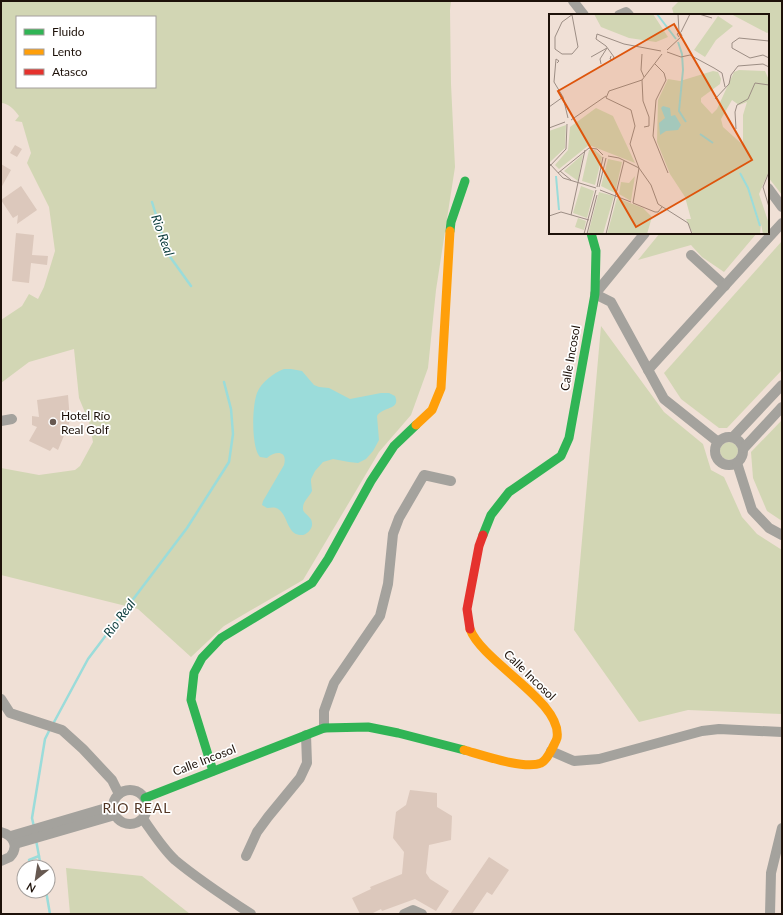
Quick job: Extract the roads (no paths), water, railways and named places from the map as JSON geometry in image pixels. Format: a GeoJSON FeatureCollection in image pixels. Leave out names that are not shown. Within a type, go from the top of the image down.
{"type":"FeatureCollection","features":[{"type":"Feature","properties":{"kind":"street"},"geometry":{"type":"LineString","coordinates":[[573,1],[583,14]]}},
{"type":"Feature","properties":{"kind":"street"},"geometry":{"type":"LineString","coordinates":[[213,770],[190,700],[194,673],[202,658],[221,638],[312,583],[328,559],[371,481],[394,446],[432,410],[441,388],[451,222],[465,182]]}},
{"type":"Feature","properties":{"kind":"street"},"geometry":{"type":"LineString","coordinates":[[769,189],[782,207]]}},
{"type":"Feature","properties":{"kind":"street"},"geometry":{"type":"LineString","coordinates":[[648,370],[782,223]]}},
{"type":"Feature","properties":{"kind":"street","name":"Calle Incosol"},"geometry":{"type":"LineString","coordinates":[[145,798],[213,770],[324,728],[368,727],[398,733],[525,766],[540,764],[545,761],[552,751],[557,738],[555,724],[546,707],[483,648],[470,631],[467,609],[479,546],[491,515],[509,492],[560,456],[568,438],[595,294],[596,251],[591,234]]}},
{"type":"Feature","properties":{"kind":"street"},"geometry":{"type":"LineString","coordinates":[[645,234],[595,294],[611,302],[664,399],[718,442]]}},
{"type":"Feature","properties":{"kind":"street"},"geometry":{"type":"LineString","coordinates":[[691,255],[725,286]]}},
{"type":"Feature","properties":{"kind":"street"},"geometry":{"type":"LineString","coordinates":[[733,437],[782,385]]}},
{"type":"Feature","properties":{"kind":"street"},"geometry":{"type":"LineString","coordinates":[[744,448],[782,407]]}},
{"type":"Feature","properties":{"kind":"street"},"geometry":{"type":"LineString","coordinates":[[1,421],[12,418]]}},
{"type":"Feature","properties":{"kind":"street"},"geometry":{"type":"LineString","coordinates":[[725,437],[733,437],[740,441],[744,448],[743,457],[737,463],[728,466],[720,462],[715,454],[716,445],[725,437]]}},
{"type":"Feature","properties":{"kind":"street"},"geometry":{"type":"LineString","coordinates":[[737,463],[752,510],[769,528],[782,535]]}},
{"type":"Feature","properties":{"kind":"street"},"geometry":{"type":"LineString","coordinates":[[324,728],[324,711],[334,683],[380,616],[388,584],[393,534],[399,518],[424,475],[451,481]]}},
{"type":"Feature","properties":{"kind":"street"},"geometry":{"type":"LineString","coordinates":[[1,699],[10,713],[62,730],[83,749],[112,780],[119,794]]}},
{"type":"Feature","properties":{"kind":"street"},"geometry":{"type":"LineString","coordinates":[[552,751],[574,761],[599,759],[702,730],[719,729],[782,732]]}},
{"type":"Feature","properties":{"kind":"street"},"geometry":{"type":"LineString","coordinates":[[246,856],[261,827],[300,778],[307,763],[306,735]]}},
{"type":"Feature","properties":{"kind":"street"},"geometry":{"type":"LineString","coordinates":[[128,790],[133,790],[138,791],[145,798],[148,805],[147,812],[143,819],[131,824],[120,820],[114,810],[115,799],[119,794],[128,790]]}},
{"type":"Feature","properties":{"kind":"street"},"geometry":{"type":"LineString","coordinates":[[1,861],[10,857],[13,853],[9,837],[27,836],[114,810]]}},
{"type":"Feature","properties":{"kind":"street"},"geometry":{"type":"LineString","coordinates":[[143,819],[174,859],[211,887],[251,914]]}},
{"type":"Feature","properties":{"kind":"street"},"geometry":{"type":"LineString","coordinates":[[770,914],[771,873],[782,828]]}},
{"type":"Feature","properties":{"kind":"street"},"geometry":{"type":"LineString","coordinates":[[771,873],[782,873]]}},
{"type":"Feature","properties":{"kind":"street"},"geometry":{"type":"LineString","coordinates":[[404,914],[413,910],[422,914]]}},
{"type":"Feature","properties":{"kind":"water"},"geometry":{"type":"Polygon","coordinates":[[[284,369],[302,371],[314,385],[329,388],[350,399],[381,393],[389,393],[395,396],[396,400],[396,404],[394,406],[383,411],[377,416],[379,440],[373,451],[366,459],[358,463],[333,459],[323,462],[315,471],[311,479],[312,491],[303,506],[304,512],[312,521],[312,525],[309,532],[302,535],[295,534],[292,531],[280,510],[275,508],[267,508],[262,505],[284,465],[285,460],[280,453],[274,454],[267,458],[260,457],[255,445],[254,436],[253,416],[257,393],[268,379],[284,369]]]}},
{"type":"Feature","properties":{"kind":"waterway","name":"Rio Real"},"geometry":{"type":"LineString","coordinates":[[152,202],[168,254],[191,286]]}},
{"type":"Feature","properties":{"kind":"waterway","name":"Rio Real"},"geometry":{"type":"LineString","coordinates":[[53,724],[88,659],[187,528],[229,462],[233,434],[231,409],[224,382]]}},
{"type":"Feature","properties":{"kind":"waterway","name":"Rio Real"},"geometry":{"type":"LineString","coordinates":[[34,827],[32,818],[45,739],[50,729]]}},
{"type":"Feature","properties":{"kind":"waterway","name":"Rio Real"},"geometry":{"type":"LineString","coordinates":[[36,840],[40,859]]}},
{"type":"Feature","properties":{"kind":"waterway"},"geometry":{"type":"LineString","coordinates":[[32,859],[39,856]]}},
{"type":"Feature","properties":{"kind":"waterway","name":"Rio Real"},"geometry":{"type":"LineString","coordinates":[[47,899],[50,914]]}},
{"type":"Feature","properties":{"kind":"place","name":"Hotel Río Real Golf"},"geometry":{"type":"Point","coordinates":[53,422]}},
{"type":"Feature","properties":{"kind":"district","name":"RIO REAL"},"geometry":{"type":"Point","coordinates":[137,807]}}]}
